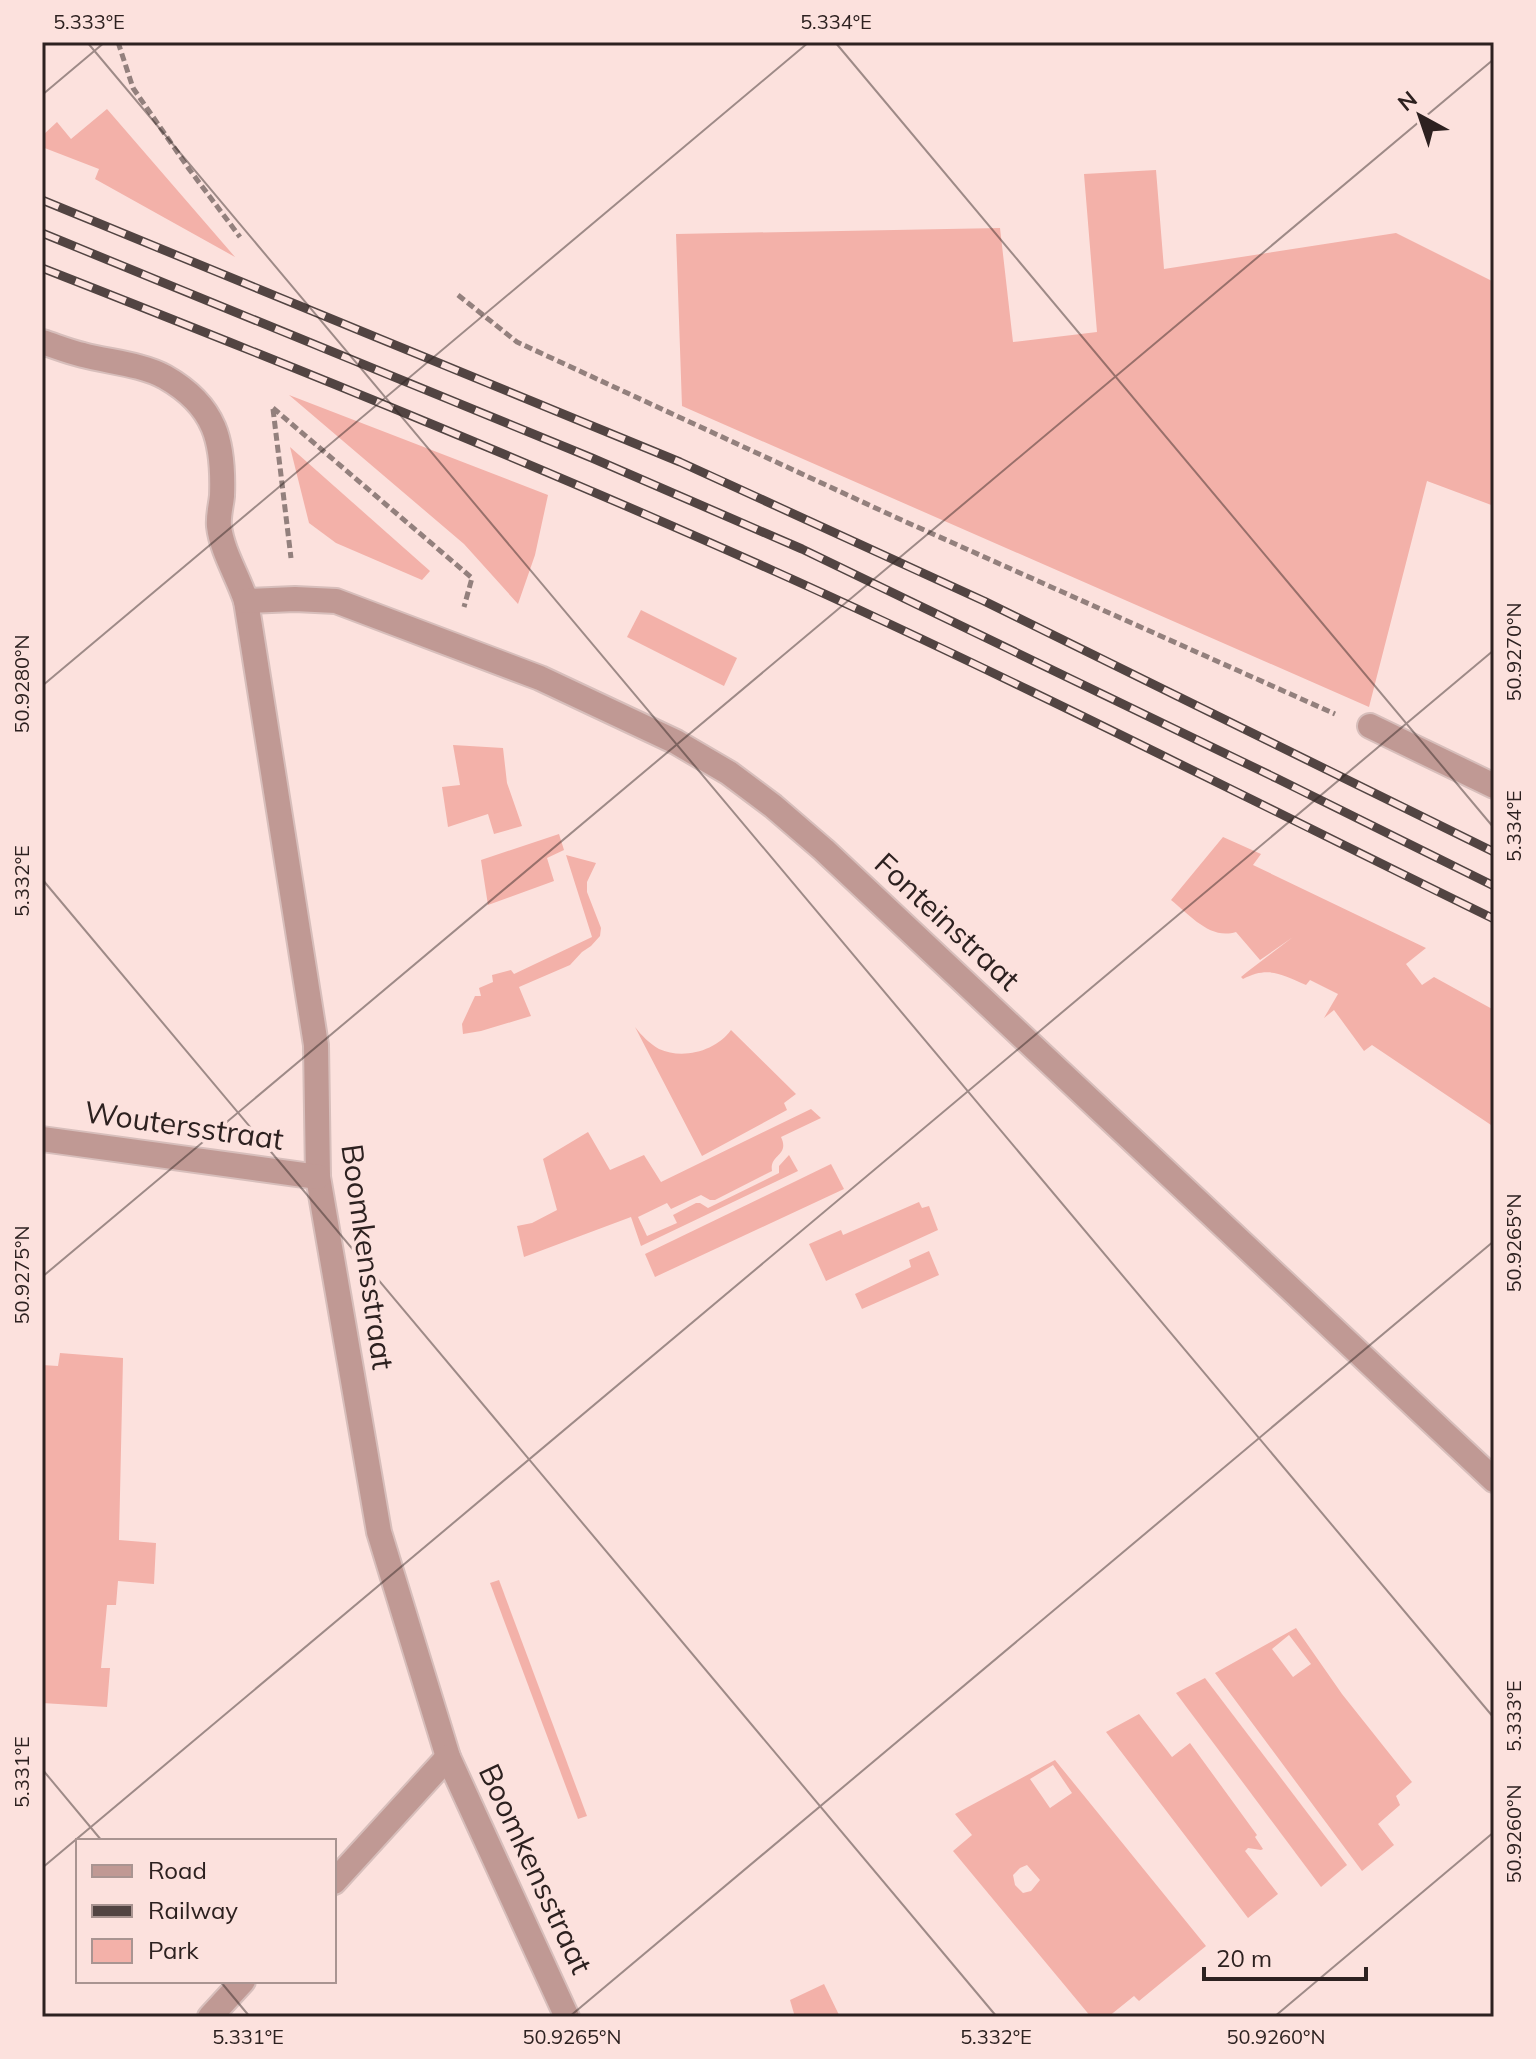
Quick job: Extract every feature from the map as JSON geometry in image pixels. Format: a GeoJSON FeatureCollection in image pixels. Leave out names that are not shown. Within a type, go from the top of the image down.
{"type":"FeatureCollection","features":[{"type":"Feature","properties":{"kind":"street","name":"Boomkensstraat"},"geometry":{"type":"LineString","coordinates":[[42,342],[164,377],[187,393],[204,411],[217,432],[222,458],[219,525],[246,601],[316,1045],[318,1177],[379,1532],[448,1757],[567,2017]]}},
{"type":"Feature","properties":{"kind":"street","name":"Fonteinstraat"},"geometry":{"type":"LineString","coordinates":[[246,601],[336,601],[540,678],[662,735],[729,773],[773,806],[847,872],[1494,1480]]}},
{"type":"Feature","properties":{"kind":"street"},"geometry":{"type":"LineString","coordinates":[[1370,726],[1494,786]]}},
{"type":"Feature","properties":{"kind":"street","name":"Woutersstraat"},"geometry":{"type":"LineString","coordinates":[[42,1139],[318,1177]]}},
{"type":"Feature","properties":{"kind":"street"},"geometry":{"type":"LineString","coordinates":[[336,1880],[448,1757]]}},
{"type":"Feature","properties":{"kind":"street"},"geometry":{"type":"LineString","coordinates":[[210,2017],[241,1983]]}},
{"type":"Feature","properties":{"kind":"path"},"geometry":{"type":"LineString","coordinates":[[118,42],[133,88],[240,237]]}},
{"type":"Feature","properties":{"kind":"path"},"geometry":{"type":"LineString","coordinates":[[458,295],[517,342],[909,524],[1340,716],[1370,726]]}},
{"type":"Feature","properties":{"kind":"path"},"geometry":{"type":"LineString","coordinates":[[287,517],[273,408],[472,578],[453,647]]}},
{"type":"Feature","properties":{"kind":"green space"},"geometry":{"type":"Polygon","coordinates":[[[107,109],[235,257],[95,179],[99,169],[42,147],[42,136],[57,122],[71,139],[107,109]]]}},
{"type":"Feature","properties":{"kind":"green space"},"geometry":{"type":"Polygon","coordinates":[[[1156,170],[1164,269],[1396,233],[1494,282],[1494,506],[1427,481],[1369,707],[682,406],[676,234],[1000,228],[1013,342],[1097,332],[1084,174],[1156,170]]]}},
{"type":"Feature","properties":{"kind":"green space"},"geometry":{"type":"Polygon","coordinates":[[[289,395],[548,495],[535,555],[518,604],[464,544],[289,395]]]}},
{"type":"Feature","properties":{"kind":"green space"},"geometry":{"type":"Polygon","coordinates":[[[290,447],[430,571],[422,580],[336,543],[309,523],[290,447]]]}},
{"type":"Feature","properties":{"kind":"green space"},"geometry":{"type":"Polygon","coordinates":[[[641,610],[737,658],[724,686],[627,637],[641,610]]]}},
{"type":"Feature","properties":{"kind":"green space"},"geometry":{"type":"Polygon","coordinates":[[[453,745],[503,748],[507,783],[522,826],[494,834],[488,814],[448,827],[442,787],[460,785],[453,745]]]}},
{"type":"Feature","properties":{"kind":"green space"},"geometry":{"type":"Polygon","coordinates":[[[559,834],[564,850],[547,858],[554,881],[488,905],[481,860],[559,834]]]}},
{"type":"Feature","properties":{"kind":"green space"},"geometry":{"type":"Polygon","coordinates":[[[1223,837],[1261,854],[1253,865],[1426,948],[1406,964],[1422,985],[1434,977],[1494,1010],[1494,1127],[1372,1045],[1364,1051],[1334,1010],[1324,1018],[1338,994],[1310,980],[1306,985],[1274,973],[1241,977],[1293,937],[1260,960],[1236,932],[1227,934],[1209,929],[1171,900],[1223,837]]]}},
{"type":"Feature","properties":{"kind":"green space"},"geometry":{"type":"Polygon","coordinates":[[[566,855],[596,863],[587,882],[587,892],[601,928],[600,936],[570,965],[519,987],[531,1016],[463,1034],[462,1024],[475,996],[481,996],[479,988],[493,982],[492,975],[511,970],[514,974],[592,937],[566,855]]]}},
{"type":"Feature","properties":{"kind":"green space"},"geometry":{"type":"Polygon","coordinates":[[[635,1027],[659,1049],[678,1054],[708,1048],[731,1030],[796,1094],[784,1103],[787,1110],[702,1156],[635,1027]]]}},
{"type":"Feature","properties":{"kind":"green space"},"geometry":{"type":"Polygon","coordinates":[[[811,1109],[821,1118],[781,1137],[783,1148],[773,1161],[772,1171],[715,1200],[701,1195],[671,1209],[667,1203],[638,1217],[647,1236],[677,1223],[673,1215],[696,1203],[708,1208],[779,1173],[779,1166],[789,1155],[798,1171],[641,1246],[631,1217],[524,1257],[517,1226],[532,1223],[557,1210],[543,1159],[588,1132],[610,1170],[644,1155],[661,1182],[811,1109]]]}},
{"type":"Feature","properties":{"kind":"green space"},"geometry":{"type":"Polygon","coordinates":[[[831,1164],[844,1189],[655,1277],[645,1254],[831,1164]]]}},
{"type":"Feature","properties":{"kind":"green space"},"geometry":{"type":"Polygon","coordinates":[[[919,1202],[922,1208],[929,1206],[938,1230],[826,1281],[809,1244],[841,1230],[843,1235],[919,1202]]]}},
{"type":"Feature","properties":{"kind":"green space"},"geometry":{"type":"Polygon","coordinates":[[[929,1251],[939,1275],[862,1309],[855,1294],[911,1267],[909,1260],[929,1251]]]}},
{"type":"Feature","properties":{"kind":"green space"},"geometry":{"type":"Polygon","coordinates":[[[60,1353],[123,1358],[119,1540],[156,1543],[154,1584],[118,1581],[116,1605],[107,1605],[101,1668],[110,1668],[107,1707],[42,1703],[42,1365],[58,1366],[60,1353]]]}},
{"type":"Feature","properties":{"kind":"green space"},"geometry":{"type":"Polygon","coordinates":[[[499,1580],[587,1816],[578,1819],[490,1583],[499,1580]]]}},
{"type":"Feature","properties":{"kind":"green space"},"geometry":{"type":"Polygon","coordinates":[[[1296,1628],[1342,1694],[1412,1782],[1396,1796],[1400,1805],[1378,1824],[1394,1845],[1362,1871],[1215,1673],[1296,1628]],[[1289,1635],[1272,1649],[1293,1677],[1311,1664],[1289,1635]]]}},
{"type":"Feature","properties":{"kind":"green space"},"geometry":{"type":"Polygon","coordinates":[[[1205,1678],[1347,1865],[1321,1887],[1176,1693],[1205,1678]]]}},
{"type":"Feature","properties":{"kind":"green space"},"geometry":{"type":"Polygon","coordinates":[[[1139,1714],[1172,1757],[1190,1743],[1257,1835],[1255,1837],[1263,1849],[1248,1848],[1245,1851],[1278,1894],[1248,1918],[1106,1732],[1139,1714]]]}},
{"type":"Feature","properties":{"kind":"green space"},"geometry":{"type":"Polygon","coordinates":[[[1055,1760],[1206,1946],[1139,2001],[1134,1996],[1108,2017],[1091,2017],[953,1851],[972,1835],[955,1814],[1055,1760]],[[1053,1765],[1030,1779],[1050,1808],[1072,1793],[1053,1765]],[[1027,1865],[1013,1875],[1015,1885],[1023,1893],[1031,1891],[1040,1880],[1027,1865]]]}},
{"type":"Feature","properties":{"kind":"green space"},"geometry":{"type":"Polygon","coordinates":[[[824,1984],[840,2017],[795,2017],[790,2000],[824,1984]]]}},
{"type":"Feature","properties":{"kind":"railway"},"geometry":{"type":"LineString","coordinates":[[42,200],[680,462],[984,601],[1494,852]]}},
{"type":"Feature","properties":{"kind":"railway"},"geometry":{"type":"LineString","coordinates":[[42,233],[592,458],[802,549],[1494,886]]}},
{"type":"Feature","properties":{"kind":"railway"},"geometry":{"type":"LineString","coordinates":[[42,268],[410,415],[774,571],[1045,698],[1494,919]]}}]}
